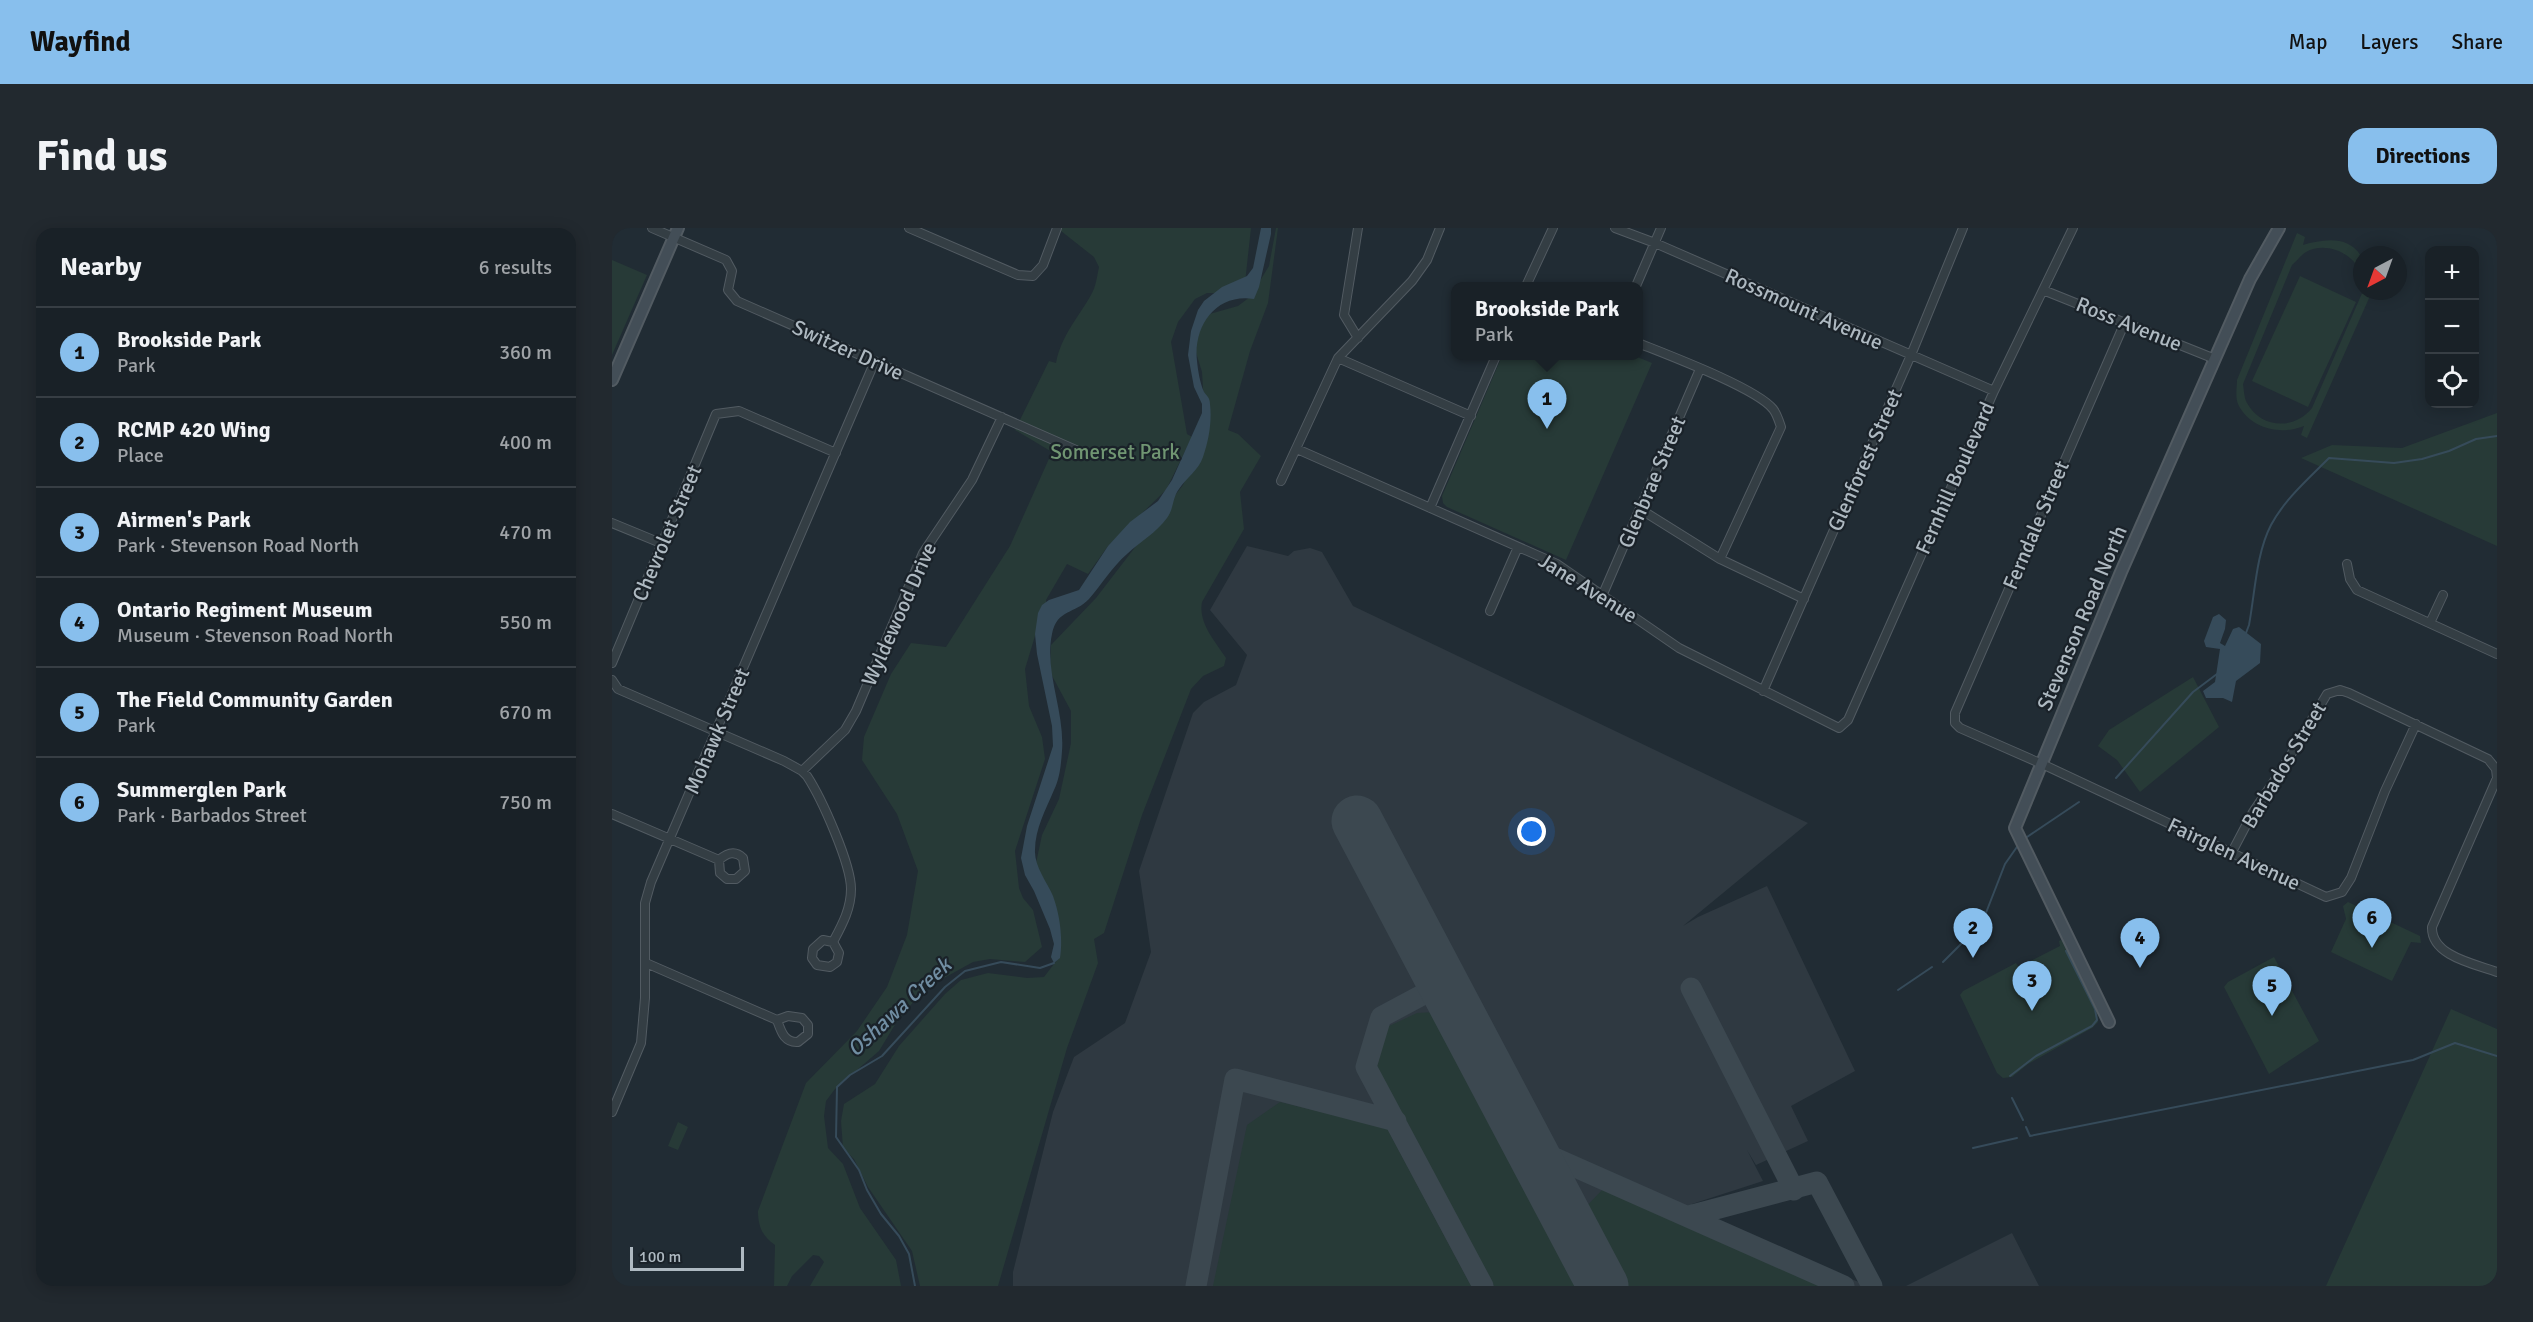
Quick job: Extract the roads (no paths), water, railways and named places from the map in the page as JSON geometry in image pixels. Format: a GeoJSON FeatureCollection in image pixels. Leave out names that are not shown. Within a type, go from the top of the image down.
{"type":"FeatureCollection","features":[{"type":"Feature","properties":{"kind":"street","name":"Switzer Drive"},"geometry":{"type":"LineString","coordinates":[[652,228],[676,233],[726,260],[732,271],[728,290],[737,301],[1076,450]]}},
{"type":"Feature","properties":{"kind":"street"},"geometry":{"type":"LineString","coordinates":[[909,228],[1018,275],[1033,276],[1043,265],[1057,228]]}},
{"type":"Feature","properties":{"kind":"street"},"geometry":{"type":"LineString","coordinates":[[1358,228],[1344,315],[1358,339]]}},
{"type":"Feature","properties":{"kind":"street"},"geometry":{"type":"LineString","coordinates":[[1281,481],[1338,358],[1412,280],[1427,260],[1440,228]]}},
{"type":"Feature","properties":{"kind":"street"},"geometry":{"type":"LineString","coordinates":[[1528,282],[1553,228]]}},
{"type":"Feature","properties":{"kind":"street","name":"Rossmount Avenue"},"geometry":{"type":"LineString","coordinates":[[1615,228],[1655,243],[1994,391]]}},
{"type":"Feature","properties":{"kind":"street"},"geometry":{"type":"LineString","coordinates":[[1638,282],[1661,228]]}},
{"type":"Feature","properties":{"kind":"street","name":"Glenforest Street"},"geometry":{"type":"LineString","coordinates":[[1763,691],[1911,355],[1963,228]]}},
{"type":"Feature","properties":{"kind":"street","name":"Fernhill Boulevard"},"geometry":{"type":"LineString","coordinates":[[1839,728],[1848,720],[1994,391],[2073,228]]}},
{"type":"Feature","properties":{"kind":"street","name":"Stevenson Road North"},"geometry":{"type":"LineString","coordinates":[[2109,1022],[2015,828],[2121,572],[2215,358],[2250,279],[2279,228]]}},
{"type":"Feature","properties":{"kind":"street"},"geometry":{"type":"LineString","coordinates":[[612,380],[676,233]]}},
{"type":"Feature","properties":{"kind":"street","name":"Ross Avenue"},"geometry":{"type":"LineString","coordinates":[[2043,290],[2215,358]]}},
{"type":"Feature","properties":{"kind":"street","name":"Ferndale Street"},"geometry":{"type":"LineString","coordinates":[[1960,728],[1955,723],[1955,713],[2125,322]]}},
{"type":"Feature","properties":{"kind":"street"},"geometry":{"type":"LineString","coordinates":[[1643,345],[1700,369],[1759,398],[1774,410],[1780,427],[1720,559]]}},
{"type":"Feature","properties":{"kind":"street"},"geometry":{"type":"LineString","coordinates":[[1338,358],[1471,416]]}},
{"type":"Feature","properties":{"kind":"street"},"geometry":{"type":"LineString","coordinates":[[1430,508],[1494,360]]}},
{"type":"Feature","properties":{"kind":"street","name":"Mohawk Street"},"geometry":{"type":"LineString","coordinates":[[612,1112],[641,1042],[646,963],[645,903],[651,882],[875,361]]}},
{"type":"Feature","properties":{"kind":"street","name":"Glenbrae Street"},"geometry":{"type":"LineString","coordinates":[[1603,594],[1700,369]]}},
{"type":"Feature","properties":{"kind":"street","name":"Chevrolet Street"},"geometry":{"type":"LineString","coordinates":[[612,663],[716,414],[739,411],[836,453]]}},
{"type":"Feature","properties":{"kind":"street","name":"Wyldewood Drive"},"geometry":{"type":"LineString","coordinates":[[802,771],[845,730],[856,711],[922,553],[972,480],[1002,417]]}},
{"type":"Feature","properties":{"kind":"street","name":"Jane Avenue"},"geometry":{"type":"LineString","coordinates":[[1297,449],[1557,564],[1679,648],[1839,728]]}},
{"type":"Feature","properties":{"kind":"street"},"geometry":{"type":"LineString","coordinates":[[1640,509],[1720,559],[1804,599]]}},
{"type":"Feature","properties":{"kind":"street"},"geometry":{"type":"LineString","coordinates":[[612,523],[663,544]]}},
{"type":"Feature","properties":{"kind":"street"},"geometry":{"type":"LineString","coordinates":[[1490,611],[1518,547]]}},
{"type":"Feature","properties":{"kind":"street"},"geometry":{"type":"LineString","coordinates":[[2347,564],[2350,579],[2357,590],[2497,654]]}},
{"type":"Feature","properties":{"kind":"street"},"geometry":{"type":"LineString","coordinates":[[2430,623],[2444,595]]}},
{"type":"Feature","properties":{"kind":"street"},"geometry":{"type":"LineString","coordinates":[[612,680],[618,689],[802,771],[811,783],[826,815],[849,875],[850,905],[833,942]]}},
{"type":"Feature","properties":{"kind":"street","name":"Barbados Street"},"geometry":{"type":"LineString","coordinates":[[2232,852],[2253,812],[2283,768],[2327,694],[2340,690],[2349,693],[2488,759],[2496,769],[2497,778],[2432,927],[2432,937],[2436,944],[2452,955],[2497,972]]}},
{"type":"Feature","properties":{"kind":"street","name":"Fairglen Avenue"},"geometry":{"type":"LineString","coordinates":[[1960,728],[2232,852],[2319,895],[2331,897],[2342,892],[2351,878],[2385,791],[2416,724]]}},
{"type":"Feature","properties":{"kind":"street"},"geometry":{"type":"LineString","coordinates":[[612,813],[719,861]]}},
{"type":"Feature","properties":{"kind":"street"},"geometry":{"type":"LineString","coordinates":[[646,963],[777,1020]]}},
{"type":"Feature","properties":{"kind":"water"},"geometry":{"type":"Polygon","coordinates":[[[1261,228],[1271,228],[1271,234],[1259,287],[1254,299],[1228,301],[1218,307],[1203,324],[1199,336],[1198,369],[1211,410],[1208,437],[1201,462],[1177,492],[1169,515],[1163,523],[1122,559],[1084,604],[1062,616],[1054,626],[1050,648],[1052,677],[1061,721],[1062,756],[1058,781],[1039,827],[1035,842],[1035,856],[1041,874],[1053,896],[1059,919],[1061,951],[1060,958],[1054,963],[1051,957],[1054,944],[1050,929],[1025,875],[1021,858],[1027,826],[1053,746],[1052,726],[1037,654],[1035,634],[1038,613],[1042,605],[1049,600],[1079,590],[1108,546],[1130,522],[1158,501],[1172,480],[1202,413],[1202,404],[1194,387],[1188,355],[1191,331],[1198,310],[1204,301],[1222,287],[1247,276],[1253,268],[1261,228]]]}},
{"type":"Feature","properties":{"kind":"water"},"geometry":{"type":"Polygon","coordinates":[[[2219,614],[2226,620],[2220,643],[2225,646],[2233,629],[2239,627],[2261,644],[2260,663],[2236,681],[2232,702],[2223,698],[2206,698],[2203,691],[2215,682],[2220,649],[2206,647],[2204,641],[2213,617],[2219,614]]]}},
{"type":"Feature","properties":{"kind":"waterway"},"geometry":{"type":"LineString","coordinates":[[2246,633],[2262,548],[2271,525],[2290,498],[2329,458],[2394,463],[2422,459],[2449,451],[2476,439],[2497,436]]}},
{"type":"Feature","properties":{"kind":"waterway"},"geometry":{"type":"LineString","coordinates":[[2116,778],[2193,692],[2217,674]]}},
{"type":"Feature","properties":{"kind":"waterway"},"geometry":{"type":"LineString","coordinates":[[2027,837],[2079,802]]}},
{"type":"Feature","properties":{"kind":"waterway"},"geometry":{"type":"LineString","coordinates":[[1943,962],[1982,923],[2005,864],[2019,844]]}},
{"type":"Feature","properties":{"kind":"waterway"},"geometry":{"type":"LineString","coordinates":[[2010,1076],[2036,1056],[2092,1026],[2097,1020],[2095,1009],[2066,951]]}},
{"type":"Feature","properties":{"kind":"waterway","name":"Oshawa Creek"},"geometry":{"type":"LineString","coordinates":[[915,1286],[909,1254],[899,1236],[881,1214],[859,1170],[836,1137],[837,1087],[850,1075],[882,1056],[945,987],[965,971],[1001,962],[1040,968],[1054,963]]}},
{"type":"Feature","properties":{"kind":"waterway"},"geometry":{"type":"LineString","coordinates":[[1898,990],[1932,967]]}},
{"type":"Feature","properties":{"kind":"waterway"},"geometry":{"type":"LineString","coordinates":[[2026,1127],[2030,1136],[2413,1060],[2455,1043],[2497,1056]]}},
{"type":"Feature","properties":{"kind":"waterway"},"geometry":{"type":"LineString","coordinates":[[2012,1098],[2023,1120]]}},
{"type":"Feature","properties":{"kind":"waterway"},"geometry":{"type":"LineString","coordinates":[[1973,1148],[2017,1138]]}},
{"type":"Feature","properties":{"kind":"place","name":"Brookside Park"},"geometry":{"type":"Point","coordinates":[1547,429]}},
{"type":"Feature","properties":{"kind":"place","name":"Summerglen Park"},"geometry":{"type":"Point","coordinates":[2372,948]}},
{"type":"Feature","properties":{"kind":"place","name":"RCMP 420 Wing"},"geometry":{"type":"Point","coordinates":[1973,958]}},
{"type":"Feature","properties":{"kind":"place","name":"Ontario Regiment Museum"},"geometry":{"type":"Point","coordinates":[2140,968]}},
{"type":"Feature","properties":{"kind":"place","name":"Airmen's Park"},"geometry":{"type":"Point","coordinates":[2032,1011]}},
{"type":"Feature","properties":{"kind":"place","name":"The Field Community Garden"},"geometry":{"type":"Point","coordinates":[2272,1016]}},
{"type":"Feature","properties":{"kind":"park label","name":"Somerset Park"},"geometry":{"type":"Point","coordinates":[1115,452]}}]}
